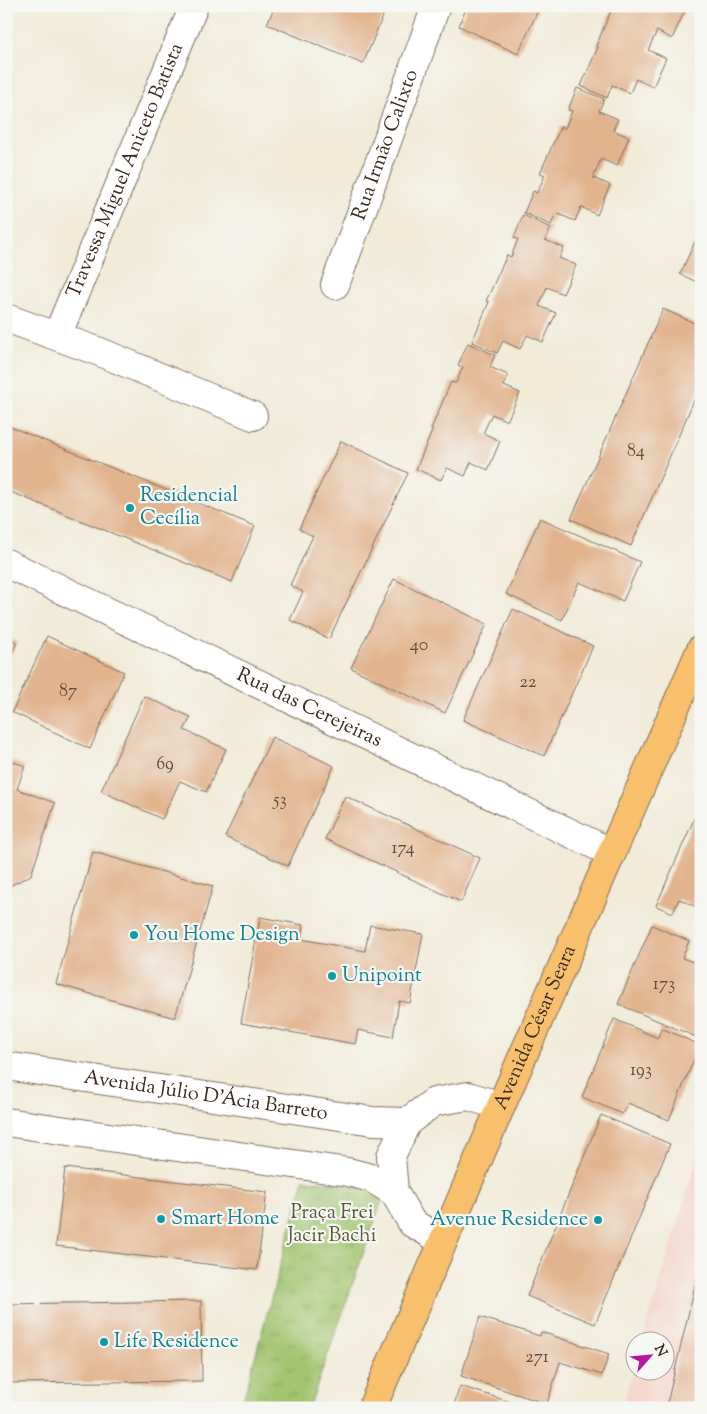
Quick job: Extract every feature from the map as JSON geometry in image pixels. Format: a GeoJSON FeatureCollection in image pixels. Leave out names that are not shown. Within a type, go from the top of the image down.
{"type":"FeatureCollection","features":[{"type":"Feature","properties":{"kind":"main road","name":"Avenida César Seara"},"geometry":{"type":"LineString","coordinates":[[372,1408],[501,1106],[701,649]]}},
{"type":"Feature","properties":{"kind":"street","name":"Travessa Miguel Aniceto Batista"},"geometry":{"type":"LineString","coordinates":[[57,336],[194,6]]}},
{"type":"Feature","properties":{"kind":"street","name":"Rua Irmão Calixto"},"geometry":{"type":"LineString","coordinates":[[335,285],[436,6]]}},
{"type":"Feature","properties":{"kind":"street"},"geometry":{"type":"LineString","coordinates":[[6,318],[57,336],[253,416]]}},
{"type":"Feature","properties":{"kind":"street","name":"Rua das Cerejeiras"},"geometry":{"type":"LineString","coordinates":[[6,563],[612,853]]}},
{"type":"Feature","properties":{"kind":"street","name":"Avenida Júlio D'Ácia Barreto"},"geometry":{"type":"LineString","coordinates":[[6,1066],[373,1121],[407,1122]]}},
{"type":"Feature","properties":{"kind":"street"},"geometry":{"type":"LineString","coordinates":[[443,1240],[412,1223],[394,1192],[391,1156],[407,1122],[434,1102],[468,1096],[501,1106]]}},
{"type":"Feature","properties":{"kind":"street"},"geometry":{"type":"LineString","coordinates":[[6,1122],[348,1172],[371,1178],[394,1192]]}},
{"type":"Feature","properties":{"kind":"shaded area"},"geometry":{"type":"Polygon","coordinates":[[[701,1146],[701,1408],[622,1408],[629,1382],[674,1382],[674,1332],[645,1332],[701,1146]]]}},
{"type":"Feature","properties":{"kind":"green space","name":"Praça Frei Jacir Bachi"},"geometry":{"type":"Polygon","coordinates":[[[304,1179],[385,1192],[309,1408],[241,1408],[304,1179]]]}},
{"type":"Feature","properties":{"kind":"building"},"geometry":{"type":"Polygon","coordinates":[[[275,6],[387,6],[363,64],[267,24],[275,6]]]}},
{"type":"Feature","properties":{"kind":"building"},"geometry":{"type":"Polygon","coordinates":[[[467,6],[540,6],[518,54],[459,26],[467,6]]]}},
{"type":"Feature","properties":{"kind":"building"},"geometry":{"type":"Polygon","coordinates":[[[613,6],[677,6],[685,10],[672,39],[657,31],[648,50],[666,58],[653,87],[636,79],[630,93],[612,85],[607,98],[581,86],[613,6]]]}},
{"type":"Feature","properties":{"kind":"building"},"geometry":{"type":"Polygon","coordinates":[[[577,88],[604,99],[599,111],[618,119],[613,130],[629,137],[617,166],[601,159],[593,178],[610,185],[597,215],[581,207],[575,221],[556,213],[551,225],[524,213],[533,191],[537,193],[545,175],[540,173],[561,126],[565,128],[572,111],[568,110],[577,88]]]}},
{"type":"Feature","properties":{"kind":"building"},"geometry":{"type":"Polygon","coordinates":[[[523,215],[551,228],[545,240],[564,248],[559,258],[576,265],[563,294],[547,287],[539,306],[556,313],[543,342],[527,335],[520,349],[503,341],[497,353],[472,342],[489,302],[486,301],[507,255],[511,257],[518,239],[514,238],[523,215]]]}},
{"type":"Feature","properties":{"kind":"building"},"geometry":{"type":"Polygon","coordinates":[[[701,229],[701,284],[680,274],[701,229]]]}},
{"type":"Feature","properties":{"kind":"building"},"geometry":{"type":"Polygon","coordinates":[[[663,309],[701,326],[701,384],[631,546],[571,519],[663,309]]]}},
{"type":"Feature","properties":{"kind":"building"},"geometry":{"type":"Polygon","coordinates":[[[468,343],[495,355],[490,367],[508,375],[504,386],[520,393],[507,421],[492,414],[483,433],[500,441],[488,470],[471,462],[465,476],[447,468],[441,480],[416,469],[451,382],[456,383],[463,367],[458,365],[468,343]]]}},
{"type":"Feature","properties":{"kind":"building","name":"Residencial Cecília"},"geometry":{"type":"Polygon","coordinates":[[[6,425],[255,526],[232,582],[6,490],[6,425]]]}},
{"type":"Feature","properties":{"kind":"building"},"geometry":{"type":"Polygon","coordinates":[[[341,441],[408,473],[329,639],[290,620],[303,592],[290,585],[313,536],[299,529],[341,441]]]}},
{"type":"Feature","properties":{"kind":"building"},"geometry":{"type":"Polygon","coordinates":[[[540,518],[640,562],[623,601],[579,582],[562,620],[506,594],[540,518]]]}},
{"type":"Feature","properties":{"kind":"building"},"geometry":{"type":"Polygon","coordinates":[[[394,579],[487,624],[445,713],[351,668],[394,579]]]}},
{"type":"Feature","properties":{"kind":"building"},"geometry":{"type":"Polygon","coordinates":[[[513,609],[593,646],[544,756],[463,720],[513,609]]]}},
{"type":"Feature","properties":{"kind":"building"},"geometry":{"type":"Polygon","coordinates":[[[47,636],[124,672],[90,749],[12,712],[47,636]]]}},
{"type":"Feature","properties":{"kind":"building"},"geometry":{"type":"Polygon","coordinates":[[[6,637],[17,642],[6,667],[6,637]]]}},
{"type":"Feature","properties":{"kind":"building"},"geometry":{"type":"Polygon","coordinates":[[[144,696],[191,717],[184,730],[226,749],[206,792],[180,781],[162,819],[101,791],[144,696]]]}},
{"type":"Feature","properties":{"kind":"building"},"geometry":{"type":"Polygon","coordinates":[[[272,737],[334,766],[288,866],[225,837],[272,737]]]}},
{"type":"Feature","properties":{"kind":"building"},"geometry":{"type":"Polygon","coordinates":[[[6,759],[25,766],[17,789],[55,803],[31,875],[6,888],[6,759]]]}},
{"type":"Feature","properties":{"kind":"building"},"geometry":{"type":"Polygon","coordinates":[[[345,796],[480,858],[461,902],[325,839],[345,796]]]}},
{"type":"Feature","properties":{"kind":"building"},"geometry":{"type":"Polygon","coordinates":[[[701,803],[701,909],[679,899],[673,913],[656,906],[701,803]]]}},
{"type":"Feature","properties":{"kind":"building","name":"You Home Design"},"geometry":{"type":"Polygon","coordinates":[[[93,852],[213,886],[175,1018],[56,984],[93,852]]]}},
{"type":"Feature","properties":{"kind":"building","name":"Unipoint"},"geometry":{"type":"Polygon","coordinates":[[[260,917],[303,925],[301,939],[365,951],[370,925],[423,934],[410,1003],[399,1001],[393,1037],[358,1030],[355,1044],[241,1023],[260,917]]]}},
{"type":"Feature","properties":{"kind":"building"},"geometry":{"type":"Polygon","coordinates":[[[652,925],[689,941],[682,958],[701,965],[701,1039],[618,1004],[652,925]]]}},
{"type":"Feature","properties":{"kind":"building"},"geometry":{"type":"Polygon","coordinates":[[[614,1019],[658,1038],[661,1028],[700,1045],[669,1120],[628,1103],[622,1114],[582,1097],[614,1019]]]}},
{"type":"Feature","properties":{"kind":"building","name":"Avenue Residence"},"geometry":{"type":"Polygon","coordinates":[[[601,1115],[670,1144],[595,1324],[527,1296],[601,1115]]]}},
{"type":"Feature","properties":{"kind":"building","name":"Smart Home"},"geometry":{"type":"Polygon","coordinates":[[[65,1168],[267,1192],[257,1270],[56,1246],[65,1168]]]}},
{"type":"Feature","properties":{"kind":"building"},"geometry":{"type":"Polygon","coordinates":[[[700,1265],[701,1408],[666,1408],[672,1382],[674,1382],[674,1374],[700,1265]]]}},
{"type":"Feature","properties":{"kind":"building","name":"Life Residence"},"geometry":{"type":"Polygon","coordinates":[[[201,1301],[202,1381],[6,1383],[6,1304],[201,1301]]]}},
{"type":"Feature","properties":{"kind":"building"},"geometry":{"type":"Polygon","coordinates":[[[480,1317],[540,1336],[541,1332],[609,1354],[602,1375],[560,1362],[547,1404],[461,1376],[480,1317]]]}},
{"type":"Feature","properties":{"kind":"building"},"geometry":{"type":"Polygon","coordinates":[[[460,1386],[526,1407],[526,1408],[453,1408],[460,1386]]]}},
{"type":"Feature","properties":{"kind":"place","name":"Residencial Cecília"},"geometry":{"type":"Point","coordinates":[130,508]}},
{"type":"Feature","properties":{"kind":"place","name":"You Home Design"},"geometry":{"type":"Point","coordinates":[134,935]}},
{"type":"Feature","properties":{"kind":"place","name":"Unipoint"},"geometry":{"type":"Point","coordinates":[332,976]}},
{"type":"Feature","properties":{"kind":"place","name":"Smart Home"},"geometry":{"type":"Point","coordinates":[161,1219]}},
{"type":"Feature","properties":{"kind":"place","name":"Avenue Residence"},"geometry":{"type":"Point","coordinates":[598,1220]}},
{"type":"Feature","properties":{"kind":"place","name":"Life Residence"},"geometry":{"type":"Point","coordinates":[104,1342]}}]}
